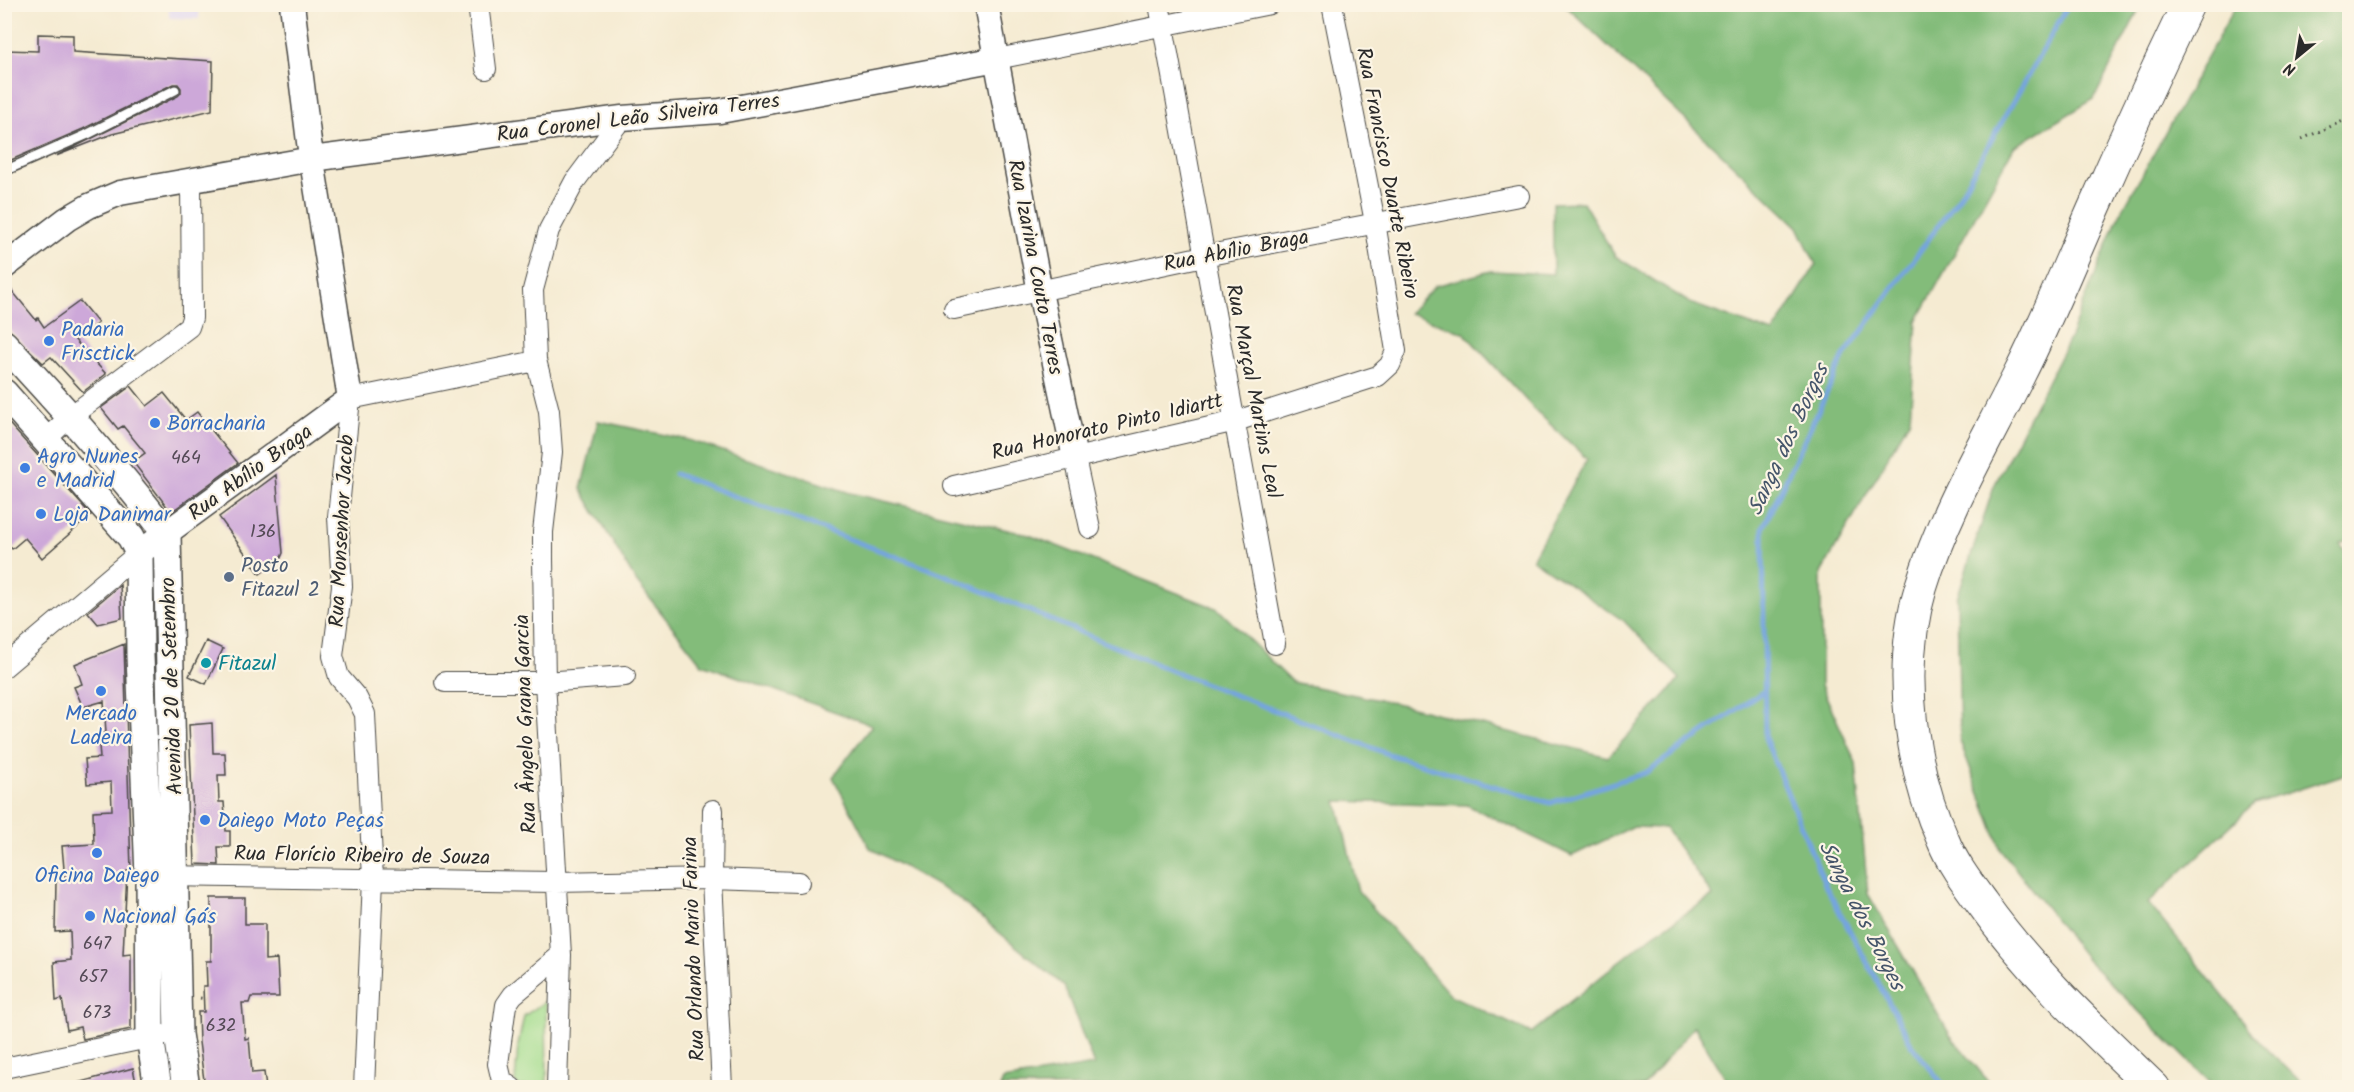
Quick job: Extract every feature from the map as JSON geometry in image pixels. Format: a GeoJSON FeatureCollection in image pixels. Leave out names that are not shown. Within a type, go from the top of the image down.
{"type":"FeatureCollection","features":[{"type":"Feature","properties":{"kind":"highway"},"geometry":{"type":"LineString","coordinates":[[2154,1088],[2072,1008],[2002,932],[1967,883],[1943,842],[1926,795],[1914,747],[1908,697],[1909,656],[1913,621],[1920,590],[1950,512],[2020,373],[2130,127],[2188,4]]}},
{"type":"Feature","properties":{"kind":"main road"},"geometry":{"type":"LineString","coordinates":[[4,344],[71,416],[167,534]]}},
{"type":"Feature","properties":{"kind":"main road","name":"Avenida 20 de Setembro"},"geometry":{"type":"LineString","coordinates":[[4,393],[131,537],[139,553],[140,656],[149,876],[150,1037],[158,1088]]}},
{"type":"Feature","properties":{"kind":"main road","name":"Avenida 20 de Setembro"},"geometry":{"type":"LineString","coordinates":[[167,534],[178,1034],[186,1088]]}},
{"type":"Feature","properties":{"kind":"main road"},"geometry":{"type":"LineString","coordinates":[[140,656],[170,652]]}},
{"type":"Feature","properties":{"kind":"street","name":"Rua Monsenhor Jacob"},"geometry":{"type":"LineString","coordinates":[[292,4],[312,159],[350,399],[338,517],[342,586],[333,657],[339,677],[357,699],[365,714],[373,879],[364,1088]]}},
{"type":"Feature","properties":{"kind":"street"},"geometry":{"type":"LineString","coordinates":[[478,4],[486,69]]}},
{"type":"Feature","properties":{"kind":"street","name":"Rua Izarina Couto Terres"},"geometry":{"type":"LineString","coordinates":[[986,4],[1040,292],[1090,528]]}},
{"type":"Feature","properties":{"kind":"street","name":"Rua Marçal Martins Leal"},"geometry":{"type":"LineString","coordinates":[[1159,4],[1275,644]]}},
{"type":"Feature","properties":{"kind":"street"},"geometry":{"type":"LineString","coordinates":[[997,59],[1270,4]]}},
{"type":"Feature","properties":{"kind":"street","name":"Rua Francisco Duarte Ribeiro"},"geometry":{"type":"LineString","coordinates":[[1332,4],[1375,222],[1396,351]]}},
{"type":"Feature","properties":{"kind":"street","name":"Rua Coronel Leão Silveira Terres"},"geometry":{"type":"LineString","coordinates":[[4,267],[68,219],[89,206],[120,193],[312,159],[622,118],[720,111],[997,59]]}},
{"type":"Feature","properties":{"kind":"street","name":"Rua Ângelo Grana Garcia"},"geometry":{"type":"LineString","coordinates":[[557,1088],[561,955],[545,682],[543,532],[552,452],[549,411],[536,361],[533,290],[549,230],[575,181],[622,118]]}},
{"type":"Feature","properties":{"kind":"street"},"geometry":{"type":"LineString","coordinates":[[46,438],[71,416],[189,327],[192,318],[191,182]]}},
{"type":"Feature","properties":{"kind":"street","name":"Rua Abílio Braga"},"geometry":{"type":"LineString","coordinates":[[954,309],[1204,256],[1519,196]]}},
{"type":"Feature","properties":{"kind":"street","name":"Rua Honorato Pinto Idiartt"},"geometry":{"type":"LineString","coordinates":[[954,486],[1236,421],[1378,376],[1390,365],[1396,351]]}},
{"type":"Feature","properties":{"kind":"street","name":"Rua Abílio Braga"},"geometry":{"type":"LineString","coordinates":[[4,667],[139,553],[350,399],[536,361]]}},
{"type":"Feature","properties":{"kind":"street"},"geometry":{"type":"LineString","coordinates":[[446,682],[545,682],[626,676]]}},
{"type":"Feature","properties":{"kind":"street","name":"Rua Orlando Mario Farina"},"geometry":{"type":"LineString","coordinates":[[713,810],[712,879],[722,1088]]}},
{"type":"Feature","properties":{"kind":"street","name":"Rua Florício Ribeiro de Souza"},"geometry":{"type":"LineString","coordinates":[[149,876],[556,882],[712,879],[799,882]]}},
{"type":"Feature","properties":{"kind":"street"},"geometry":{"type":"LineString","coordinates":[[512,1088],[502,1081],[498,1064],[506,1005],[513,995],[561,955]]}},
{"type":"Feature","properties":{"kind":"street"},"geometry":{"type":"LineString","coordinates":[[4,1068],[150,1037],[178,1034]]}},
{"type":"Feature","properties":{"kind":"lane"},"geometry":{"type":"LineString","coordinates":[[4,171],[86,135],[175,90]]}},
{"type":"Feature","properties":{"kind":"path"},"geometry":{"type":"LineString","coordinates":[[2302,139],[2349,118]]}},
{"type":"Feature","properties":{"kind":"shaded area"},"geometry":{"type":"Polygon","coordinates":[[[169,5],[199,5],[199,19],[169,18],[169,5]]]}},
{"type":"Feature","properties":{"kind":"green space"},"geometry":{"type":"Polygon","coordinates":[[[1565,5],[2141,5],[2094,99],[2014,147],[1917,321],[1910,419],[1821,573],[1821,685],[1856,763],[1868,894],[1950,1035],[1993,1087],[1731,1087],[1694,1026],[1643,1087],[1000,1087],[1003,1080],[1094,1065],[1064,986],[954,895],[870,848],[833,777],[872,725],[702,664],[636,581],[581,489],[598,421],[689,440],[850,493],[1029,535],[1218,609],[1292,682],[1404,705],[1608,757],[1680,679],[1624,621],[1532,559],[1587,459],[1535,410],[1464,333],[1409,313],[1435,286],[1491,271],[1553,274],[1553,203],[1583,202],[1615,256],[1690,303],[1773,333],[1816,265],[1798,227],[1565,5]],[[1337,801],[1358,891],[1450,995],[1531,1033],[1654,934],[1713,896],[1665,828],[1632,827],[1572,856],[1467,805],[1337,801]]]}},
{"type":"Feature","properties":{"kind":"green space"},"geometry":{"type":"Polygon","coordinates":[[[2236,5],[2349,5],[2350,539],[2340,543],[2350,559],[2349,773],[2254,804],[2148,903],[2261,1043],[2306,1087],[2215,1087],[2087,960],[2001,850],[1960,741],[1957,598],[1994,486],[2070,337],[2117,220],[2236,5]]]}},
{"type":"Feature","properties":{"kind":"green space"},"geometry":{"type":"Polygon","coordinates":[[[546,1001],[547,1087],[518,1086],[515,1082],[518,1045],[524,1016],[546,1001]]]}},
{"type":"Feature","properties":{"kind":"building"},"geometry":{"type":"Polygon","coordinates":[[[38,34],[73,35],[73,52],[213,61],[212,110],[112,134],[56,156],[178,96],[181,88],[178,84],[173,84],[83,129],[4,163],[4,50],[38,51],[38,34]]]}},
{"type":"Feature","properties":{"kind":"building"},"geometry":{"type":"Polygon","coordinates":[[[4,281],[44,327],[80,301],[98,323],[75,340],[106,374],[83,392],[51,357],[43,363],[4,325],[4,281]]]}},
{"type":"Feature","properties":{"kind":"building"},"geometry":{"type":"Polygon","coordinates":[[[131,386],[147,406],[164,393],[186,420],[197,412],[238,463],[171,512],[133,462],[145,453],[123,426],[118,429],[101,408],[131,386]]]}},
{"type":"Feature","properties":{"kind":"building"},"geometry":{"type":"Polygon","coordinates":[[[4,418],[91,515],[42,558],[25,538],[12,549],[4,540],[4,418]]]}},
{"type":"Feature","properties":{"kind":"building"},"geometry":{"type":"Polygon","coordinates":[[[276,475],[283,553],[280,560],[260,574],[219,517],[276,475]]]}},
{"type":"Feature","properties":{"kind":"building"},"geometry":{"type":"Polygon","coordinates":[[[120,585],[122,618],[98,624],[88,612],[120,585]]]}},
{"type":"Feature","properties":{"kind":"building","name":"Fitazul"},"geometry":{"type":"Polygon","coordinates":[[[206,641],[223,649],[206,684],[189,676],[206,641]]]}},
{"type":"Feature","properties":{"kind":"building"},"geometry":{"type":"Polygon","coordinates":[[[124,644],[131,871],[127,871],[123,955],[131,954],[131,1029],[83,1039],[80,1027],[67,1030],[62,999],[56,1001],[54,962],[71,960],[70,931],[55,932],[56,881],[65,880],[62,846],[94,844],[93,811],[112,810],[111,782],[87,784],[85,759],[100,758],[98,733],[106,733],[104,701],[83,707],[74,687],[82,684],[75,664],[124,644]]]}},
{"type":"Feature","properties":{"kind":"building"},"geometry":{"type":"Polygon","coordinates":[[[212,723],[213,753],[225,753],[226,775],[218,775],[219,802],[224,802],[226,831],[230,831],[230,847],[218,847],[219,865],[195,864],[189,725],[212,723]]]}},
{"type":"Feature","properties":{"kind":"building"},"geometry":{"type":"Polygon","coordinates":[[[211,898],[245,898],[245,924],[265,924],[265,960],[277,959],[279,997],[251,997],[249,1003],[242,1003],[245,1039],[249,1038],[252,1073],[264,1072],[266,1088],[205,1088],[198,1012],[204,1012],[203,986],[207,986],[206,961],[211,961],[211,898]]]}},
{"type":"Feature","properties":{"kind":"building"},"geometry":{"type":"Polygon","coordinates":[[[133,1068],[137,1088],[78,1088],[77,1083],[133,1068]]]}},
{"type":"Feature","properties":{"kind":"waterway","name":"Sanga dos Borges"},"geometry":{"type":"LineString","coordinates":[[1946,1088],[1913,1047],[1826,887],[1765,738],[1763,528],[1844,356],[1959,197],[2069,4]]}},
{"type":"Feature","properties":{"kind":"waterway"},"geometry":{"type":"LineString","coordinates":[[675,474],[940,573],[1170,670],[1388,754],[1550,803],[1645,773],[1764,691]]}},
{"type":"Feature","properties":{"kind":"place","name":"Padaria Frisctick"},"geometry":{"type":"Point","coordinates":[49,341]}},
{"type":"Feature","properties":{"kind":"place","name":"Borracharia"},"geometry":{"type":"Point","coordinates":[155,423]}},
{"type":"Feature","properties":{"kind":"place","name":"Agro Nunes e Madrid"},"geometry":{"type":"Point","coordinates":[25,468]}},
{"type":"Feature","properties":{"kind":"place","name":"Loja Danimar"},"geometry":{"type":"Point","coordinates":[41,514]}},
{"type":"Feature","properties":{"kind":"place","name":"Posto Fitazul 2"},"geometry":{"type":"Point","coordinates":[229,577]}},
{"type":"Feature","properties":{"kind":"place","name":"Fitazul"},"geometry":{"type":"Point","coordinates":[206,663]}},
{"type":"Feature","properties":{"kind":"place","name":"Mercado Ladeira"},"geometry":{"type":"Point","coordinates":[101,691]}},
{"type":"Feature","properties":{"kind":"place","name":"Daiego Moto Peças"},"geometry":{"type":"Point","coordinates":[205,820]}},
{"type":"Feature","properties":{"kind":"place","name":"Oficina Daiego"},"geometry":{"type":"Point","coordinates":[97,853]}},
{"type":"Feature","properties":{"kind":"place","name":"Nacional Gás"},"geometry":{"type":"Point","coordinates":[90,916]}}]}
